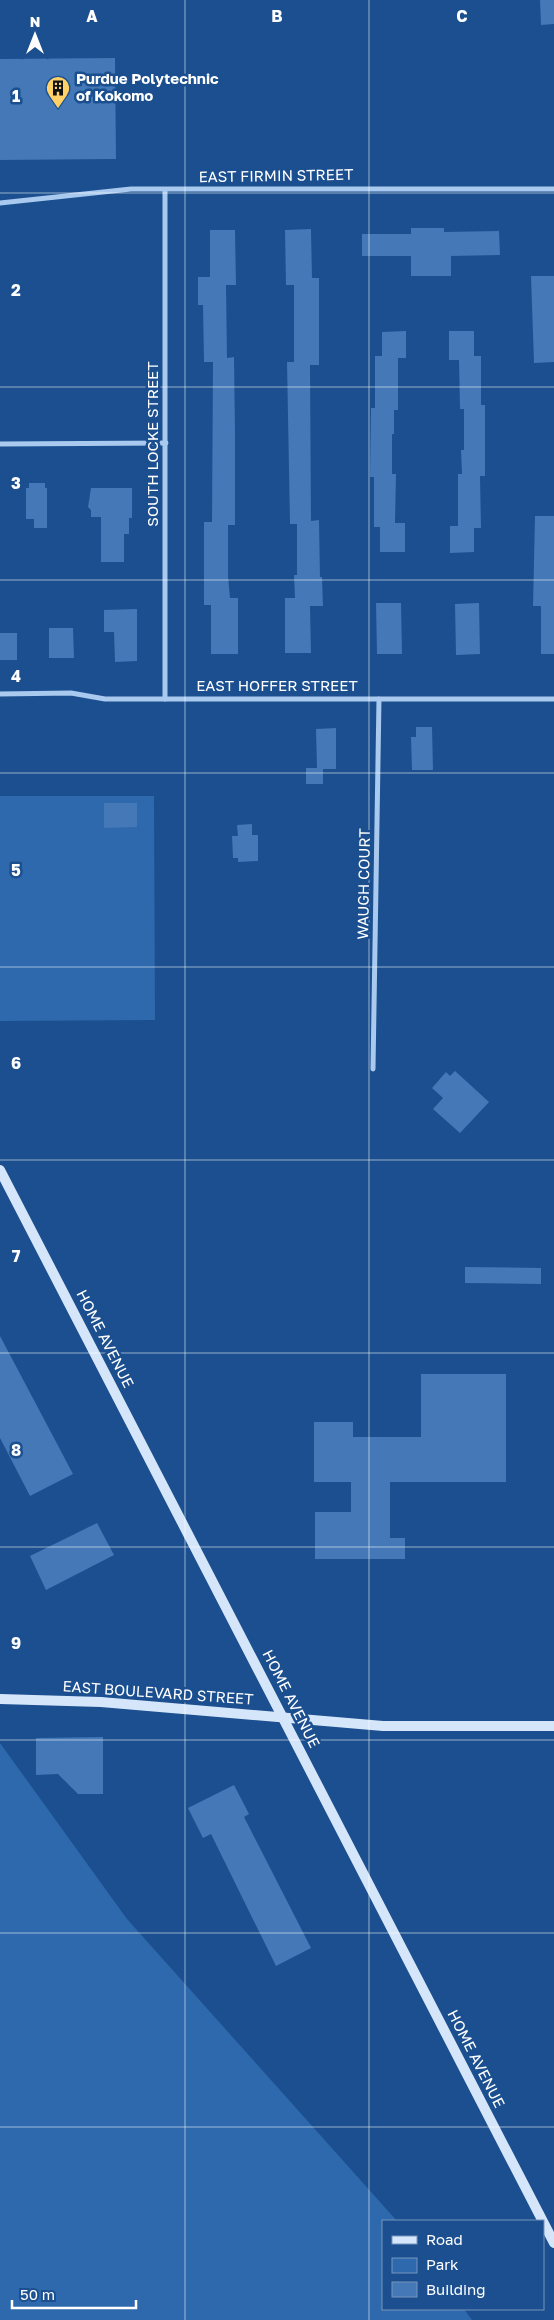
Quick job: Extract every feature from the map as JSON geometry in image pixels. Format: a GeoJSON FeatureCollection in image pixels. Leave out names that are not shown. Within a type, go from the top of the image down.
{"type":"FeatureCollection","features":[{"type":"Feature","properties":{"kind":"main road","name":"HOME AVENUE"},"geometry":{"type":"LineString","coordinates":[[0,1170],[542,2220]]}},
{"type":"Feature","properties":{"kind":"main road","name":"EAST BOULEVARD STREET"},"geometry":{"type":"LineString","coordinates":[[0,1699],[102,1702],[383,1726],[554,1726]]}},
{"type":"Feature","properties":{"kind":"main road","name":"HOME AVENUE"},"geometry":{"type":"LineString","coordinates":[[544,2224],[554,2243]]}},
{"type":"Feature","properties":{"kind":"street","name":"EAST FIRMIN STREET"},"geometry":{"type":"LineString","coordinates":[[0,204],[131,189],[340,187],[554,188]]}},
{"type":"Feature","properties":{"kind":"street","name":"SOUTH LOCKE STREET"},"geometry":{"type":"LineString","coordinates":[[165,190],[165,699]]}},
{"type":"Feature","properties":{"kind":"street"},"geometry":{"type":"LineString","coordinates":[[0,444],[166,443]]}},
{"type":"Feature","properties":{"kind":"street","name":"EAST HOFFER STREET"},"geometry":{"type":"LineString","coordinates":[[0,694],[71,693],[106,699],[554,699]]}},
{"type":"Feature","properties":{"kind":"street","name":"WAUGH COURT"},"geometry":{"type":"LineString","coordinates":[[373,1069],[379,699]]}},
{"type":"Feature","properties":{"kind":"green space"},"geometry":{"type":"Polygon","coordinates":[[[0,796],[154,796],[155,1020],[0,1021],[0,796]]]}},
{"type":"Feature","properties":{"kind":"green space"},"geometry":{"type":"Polygon","coordinates":[[[0,1743],[127,1919],[396,2220],[382,2220],[382,2310],[465,2310],[472,2320],[0,2320],[0,1743]]]}},
{"type":"Feature","properties":{"kind":"building"},"geometry":{"type":"Polygon","coordinates":[[[540,0],[554,0],[554,24],[541,25],[540,0]]]}},
{"type":"Feature","properties":{"kind":"building","name":"Purdue Polytechnic of Kokomo"},"geometry":{"type":"Polygon","coordinates":[[[115,58],[116,159],[0,160],[0,59],[115,58]]]}},
{"type":"Feature","properties":{"kind":"building"},"geometry":{"type":"Polygon","coordinates":[[[411,228],[444,228],[444,232],[499,231],[500,255],[451,256],[451,276],[411,276],[411,256],[362,256],[362,234],[411,234],[411,228]]]}},
{"type":"Feature","properties":{"kind":"building"},"geometry":{"type":"Polygon","coordinates":[[[311,229],[312,278],[319,278],[319,365],[310,365],[311,521],[319,520],[320,577],[322,577],[323,606],[310,606],[311,653],[285,653],[285,598],[295,598],[294,575],[297,575],[297,524],[290,524],[287,362],[294,362],[294,285],[286,285],[285,230],[311,229]]]}},
{"type":"Feature","properties":{"kind":"building"},"geometry":{"type":"Polygon","coordinates":[[[210,230],[235,230],[236,285],[226,285],[227,358],[234,357],[235,434],[235,525],[228,525],[228,576],[230,598],[238,598],[238,654],[211,654],[211,605],[204,605],[204,522],[212,522],[213,362],[204,362],[203,305],[198,305],[198,277],[210,277],[210,230]]]}},
{"type":"Feature","properties":{"kind":"building"},"geometry":{"type":"Polygon","coordinates":[[[531,276],[554,276],[554,362],[534,363],[531,276]]]}},
{"type":"Feature","properties":{"kind":"building"},"geometry":{"type":"Polygon","coordinates":[[[406,331],[406,358],[398,358],[398,410],[394,410],[394,434],[392,434],[392,474],[396,474],[395,523],[405,523],[405,552],[380,552],[380,527],[374,527],[374,477],[370,477],[371,408],[375,408],[375,356],[382,356],[382,332],[406,331]]]}},
{"type":"Feature","properties":{"kind":"building"},"geometry":{"type":"Polygon","coordinates":[[[449,331],[474,331],[474,356],[481,356],[481,405],[485,405],[485,476],[480,476],[481,528],[474,528],[474,552],[450,553],[450,526],[458,526],[458,474],[462,474],[461,450],[464,450],[464,409],[460,409],[459,360],[449,360],[449,331]]]}},
{"type":"Feature","properties":{"kind":"building"},"geometry":{"type":"Polygon","coordinates":[[[29,483],[45,483],[45,488],[47,488],[47,528],[34,528],[34,519],[26,519],[26,488],[29,488],[29,483]]]}},
{"type":"Feature","properties":{"kind":"building"},"geometry":{"type":"Polygon","coordinates":[[[91,488],[132,488],[132,518],[129,518],[129,534],[124,534],[124,562],[101,562],[101,517],[91,517],[91,510],[88,507],[91,488]]]}},
{"type":"Feature","properties":{"kind":"building"},"geometry":{"type":"Polygon","coordinates":[[[535,516],[554,516],[554,654],[541,654],[541,606],[533,606],[535,516]]]}},
{"type":"Feature","properties":{"kind":"building"},"geometry":{"type":"Polygon","coordinates":[[[376,603],[401,603],[402,654],[377,654],[376,603]]]}},
{"type":"Feature","properties":{"kind":"building"},"geometry":{"type":"Polygon","coordinates":[[[479,603],[480,654],[456,655],[455,604],[479,603]]]}},
{"type":"Feature","properties":{"kind":"building"},"geometry":{"type":"Polygon","coordinates":[[[137,609],[137,661],[115,662],[114,632],[104,632],[104,610],[137,609]]]}},
{"type":"Feature","properties":{"kind":"building"},"geometry":{"type":"Polygon","coordinates":[[[49,628],[73,628],[74,658],[49,658],[49,628]]]}},
{"type":"Feature","properties":{"kind":"building"},"geometry":{"type":"Polygon","coordinates":[[[0,633],[17,633],[17,660],[0,660],[0,633]]]}},
{"type":"Feature","properties":{"kind":"building"},"geometry":{"type":"Polygon","coordinates":[[[416,727],[432,727],[433,770],[412,770],[411,737],[416,737],[416,727]]]}},
{"type":"Feature","properties":{"kind":"building"},"geometry":{"type":"Polygon","coordinates":[[[336,728],[336,769],[323,769],[323,784],[306,784],[306,768],[317,768],[316,729],[336,728]]]}},
{"type":"Feature","properties":{"kind":"building"},"geometry":{"type":"Polygon","coordinates":[[[104,803],[137,803],[137,827],[104,828],[104,803]]]}},
{"type":"Feature","properties":{"kind":"building"},"geometry":{"type":"Polygon","coordinates":[[[252,824],[252,835],[258,835],[258,861],[238,862],[238,858],[233,858],[232,836],[238,836],[237,825],[252,824]]]}},
{"type":"Feature","properties":{"kind":"building"},"geometry":{"type":"Polygon","coordinates":[[[455,1071],[489,1102],[460,1133],[433,1109],[443,1098],[432,1088],[446,1072],[450,1076],[455,1071]]]}},
{"type":"Feature","properties":{"kind":"building"},"geometry":{"type":"Polygon","coordinates":[[[465,1267],[541,1268],[541,1284],[465,1283],[465,1267]]]}},
{"type":"Feature","properties":{"kind":"building"},"geometry":{"type":"Polygon","coordinates":[[[0,1336],[73,1474],[30,1496],[0,1438],[0,1336]]]}},
{"type":"Feature","properties":{"kind":"building"},"geometry":{"type":"Polygon","coordinates":[[[421,1374],[506,1374],[506,1482],[390,1482],[390,1538],[405,1538],[405,1559],[315,1559],[315,1512],[351,1512],[351,1482],[314,1482],[314,1422],[353,1422],[353,1437],[421,1437],[421,1374]]]}},
{"type":"Feature","properties":{"kind":"building"},"geometry":{"type":"Polygon","coordinates":[[[97,1523],[114,1555],[46,1590],[30,1556],[97,1523]]]}},
{"type":"Feature","properties":{"kind":"building"},"geometry":{"type":"Polygon","coordinates":[[[103,1737],[103,1794],[78,1794],[58,1774],[36,1775],[36,1738],[103,1737]]]}},
{"type":"Feature","properties":{"kind":"building"},"geometry":{"type":"Polygon","coordinates":[[[234,1785],[249,1814],[244,1817],[311,1948],[276,1966],[211,1834],[203,1838],[188,1808],[234,1785]]]}},
{"type":"Feature","properties":{"kind":"place","name":"Purdue Polytechnic of Kokomo"},"geometry":{"type":"Point","coordinates":[58,109]}}]}
